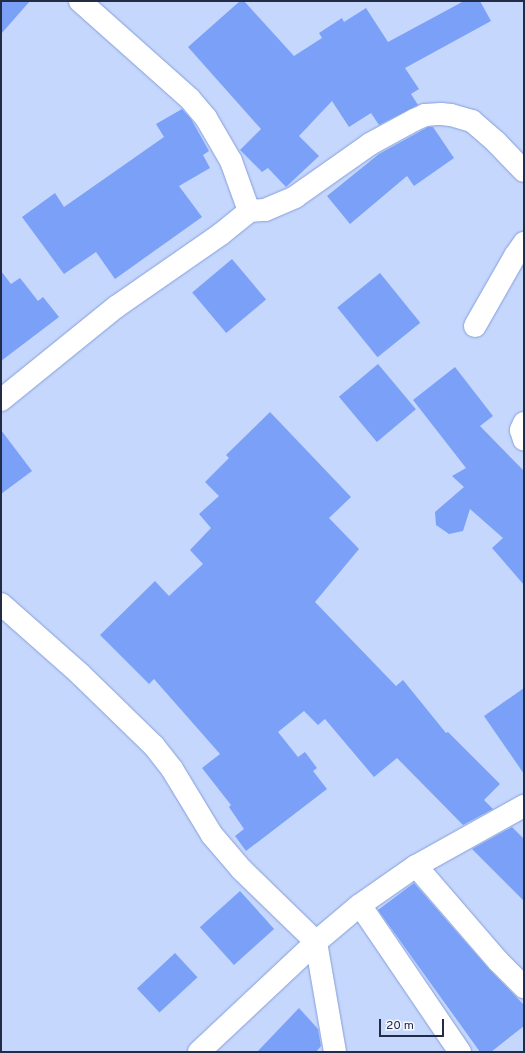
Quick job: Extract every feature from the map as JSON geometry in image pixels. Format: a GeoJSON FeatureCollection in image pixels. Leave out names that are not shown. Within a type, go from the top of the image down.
{"type":"FeatureCollection","features":[{"type":"Feature","properties":{"kind":"street"},"geometry":{"type":"LineString","coordinates":[[80,1],[190,99],[206,118],[232,161],[249,211]]}},
{"type":"Feature","properties":{"kind":"street"},"geometry":{"type":"LineString","coordinates":[[1,400],[116,307],[221,234],[249,211],[265,210],[295,197],[370,144],[425,115],[451,114],[472,121],[496,142],[524,171]]}},
{"type":"Feature","properties":{"kind":"street"},"geometry":{"type":"LineString","coordinates":[[475,326],[524,243]]}},
{"type":"Feature","properties":{"kind":"street"},"geometry":{"type":"LineString","coordinates":[[524,423],[521,430],[524,440]]}},
{"type":"Feature","properties":{"kind":"street"},"geometry":{"type":"LineString","coordinates":[[1,604],[80,674],[154,746],[172,769],[212,835],[241,869],[316,942],[335,1052]]}},
{"type":"Feature","properties":{"kind":"street"},"geometry":{"type":"LineString","coordinates":[[199,1052],[316,942],[360,905],[416,866],[524,806]]}},
{"type":"Feature","properties":{"kind":"street"},"geometry":{"type":"LineString","coordinates":[[416,866],[498,961],[524,987]]}},
{"type":"Feature","properties":{"kind":"street"},"geometry":{"type":"LineString","coordinates":[[360,905],[460,1052]]}},
{"type":"Feature","properties":{"kind":"building"},"geometry":{"type":"Polygon","coordinates":[[[1,1],[30,1],[1,34],[1,1]]]}},
{"type":"Feature","properties":{"kind":"building"},"geometry":{"type":"Polygon","coordinates":[[[240,1],[244,1],[294,56],[322,38],[319,33],[342,18],[344,22],[366,8],[388,42],[464,1],[480,1],[491,21],[405,68],[419,89],[411,94],[418,105],[379,125],[371,113],[349,127],[332,101],[299,136],[319,156],[286,187],[268,168],[262,172],[240,150],[261,129],[188,47],[240,1]]]}},
{"type":"Feature","properties":{"kind":"building"},"geometry":{"type":"Polygon","coordinates":[[[182,109],[191,119],[209,151],[203,155],[210,168],[179,186],[202,217],[115,279],[96,252],[64,274],[22,217],[55,193],[64,207],[164,137],[156,124],[182,109]]]}},
{"type":"Feature","properties":{"kind":"building"},"geometry":{"type":"Polygon","coordinates":[[[428,127],[433,127],[454,158],[414,186],[407,176],[350,224],[327,196],[379,154],[428,127]]]}},
{"type":"Feature","properties":{"kind":"building"},"geometry":{"type":"Polygon","coordinates":[[[232,259],[266,300],[226,333],[192,292],[232,259]]]}},
{"type":"Feature","properties":{"kind":"building"},"geometry":{"type":"Polygon","coordinates":[[[1,271],[11,284],[20,278],[38,301],[43,297],[59,317],[1,361],[1,271]]]}},
{"type":"Feature","properties":{"kind":"building"},"geometry":{"type":"Polygon","coordinates":[[[380,273],[420,323],[378,357],[337,308],[380,273]]]}},
{"type":"Feature","properties":{"kind":"building"},"geometry":{"type":"Polygon","coordinates":[[[378,364],[416,409],[377,442],[339,397],[378,364]]]}},
{"type":"Feature","properties":{"kind":"building"},"geometry":{"type":"Polygon","coordinates":[[[455,367],[493,416],[480,426],[524,471],[524,585],[492,548],[503,538],[470,509],[463,531],[449,534],[436,525],[435,512],[464,487],[452,476],[466,468],[413,400],[455,367]]]}},
{"type":"Feature","properties":{"kind":"building"},"geometry":{"type":"Polygon","coordinates":[[[270,412],[351,497],[329,518],[359,549],[315,602],[396,686],[403,680],[446,733],[448,732],[500,784],[484,800],[493,809],[463,825],[397,758],[374,777],[325,719],[318,725],[304,711],[278,732],[298,757],[305,752],[317,768],[313,771],[327,789],[246,851],[235,836],[244,829],[229,807],[231,805],[202,768],[220,754],[154,679],[149,684],[100,635],[155,581],[169,596],[203,564],[190,550],[211,528],[199,514],[219,496],[205,482],[229,458],[226,455],[270,412]]]}},
{"type":"Feature","properties":{"kind":"building"},"geometry":{"type":"Polygon","coordinates":[[[1,430],[32,471],[1,494],[1,430]]]}},
{"type":"Feature","properties":{"kind":"building"},"geometry":{"type":"Polygon","coordinates":[[[524,688],[524,774],[484,716],[524,688]]]}},
{"type":"Feature","properties":{"kind":"building"},"geometry":{"type":"Polygon","coordinates":[[[512,827],[524,839],[524,901],[472,849],[512,827]]]}},
{"type":"Feature","properties":{"kind":"building"},"geometry":{"type":"Polygon","coordinates":[[[414,883],[489,969],[524,1005],[524,1026],[491,1052],[480,1052],[378,910],[414,883]]]}},
{"type":"Feature","properties":{"kind":"building"},"geometry":{"type":"Polygon","coordinates":[[[240,891],[274,929],[234,965],[200,927],[240,891]]]}},
{"type":"Feature","properties":{"kind":"building"},"geometry":{"type":"Polygon","coordinates":[[[175,953],[198,977],[159,1013],[137,988],[175,953]]]}},
{"type":"Feature","properties":{"kind":"building"},"geometry":{"type":"Polygon","coordinates":[[[299,1008],[318,1029],[321,1046],[316,1052],[257,1052],[299,1008]]]}}]}
